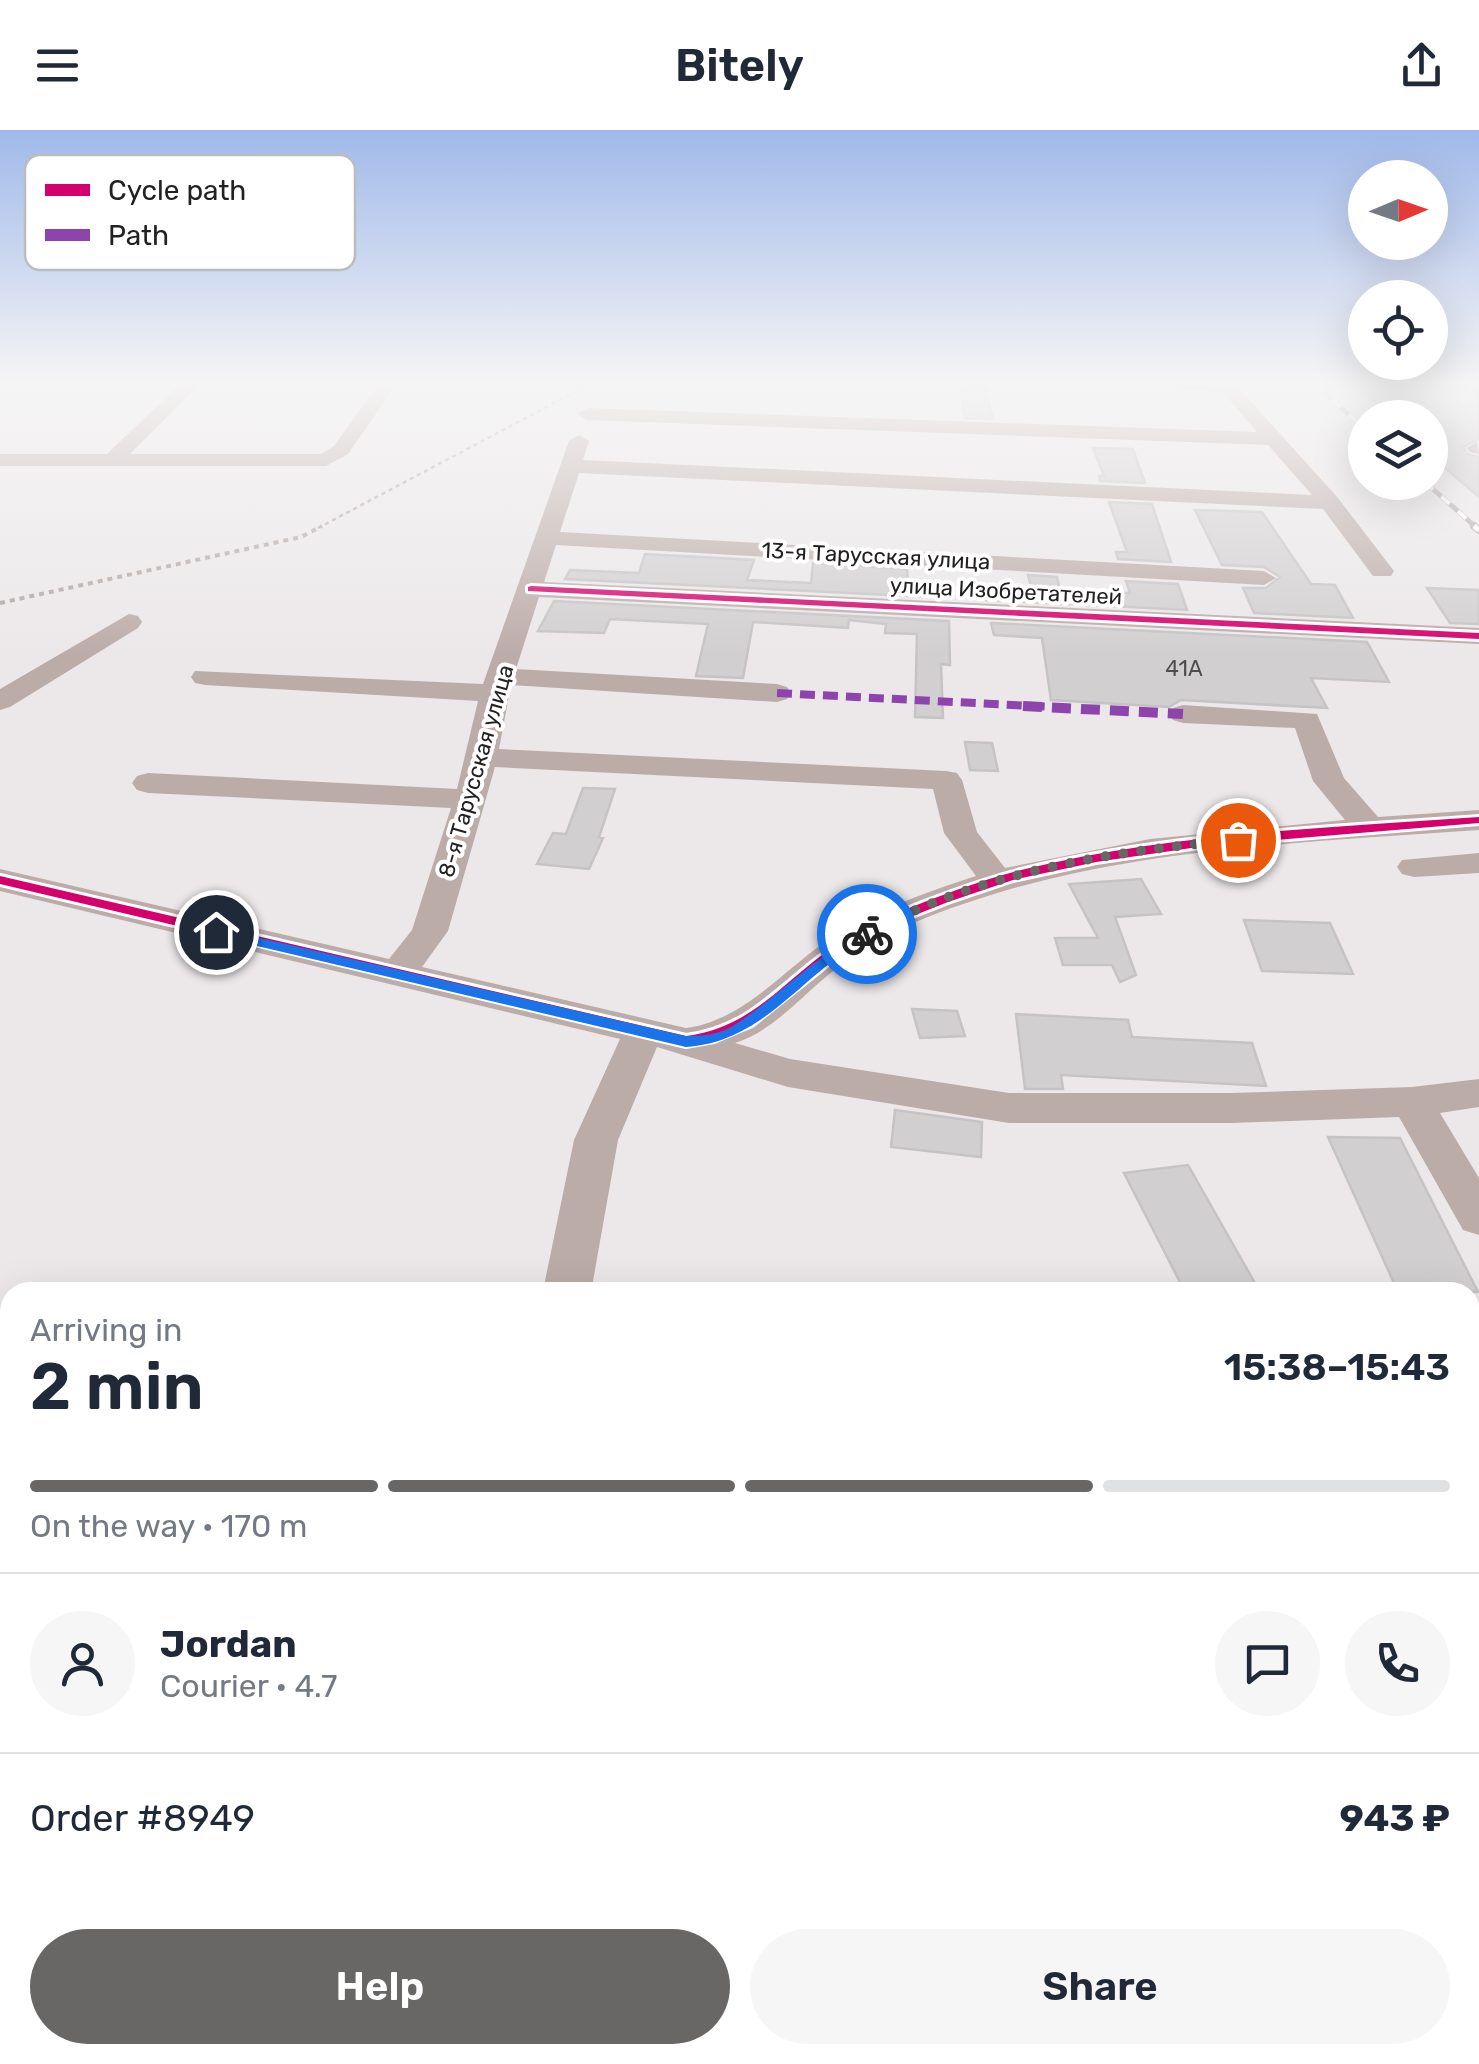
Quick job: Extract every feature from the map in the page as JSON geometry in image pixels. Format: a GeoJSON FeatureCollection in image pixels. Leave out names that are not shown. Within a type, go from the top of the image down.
{"type":"FeatureCollection","features":[{"type":"Feature","properties":{"kind":"street","name":"8-я Тарусская улица"},"geometry":{"type":"LineString","coordinates":[[396,976],[430,931],[482,757],[498,685],[568,475]]}},
{"type":"Feature","properties":{"kind":"street"},"geometry":{"type":"LineString","coordinates":[[761,475],[1330,503]]}},
{"type":"Feature","properties":{"kind":"street"},"geometry":{"type":"LineString","coordinates":[[1306,475],[1382,570]]}},
{"type":"Feature","properties":{"kind":"street","name":"13-я Тарусская улица"},"geometry":{"type":"LineString","coordinates":[[549,538],[1264,578]]}},
{"type":"Feature","properties":{"kind":"street"},"geometry":{"type":"LineString","coordinates":[[1230,576],[1244,626]]}},
{"type":"Feature","properties":{"kind":"street","name":"улица Изобретателей"},"geometry":{"type":"LineString","coordinates":[[531,589],[1479,636]]}},
{"type":"Feature","properties":{"kind":"street"},"geometry":{"type":"LineString","coordinates":[[0,701],[129,622]]}},
{"type":"Feature","properties":{"kind":"street"},"geometry":{"type":"LineString","coordinates":[[205,677],[777,694]]}},
{"type":"Feature","properties":{"kind":"street"},"geometry":{"type":"LineString","coordinates":[[1183,714],[1307,720],[1330,780],[1369,827]]}},
{"type":"Feature","properties":{"kind":"street"},"geometry":{"type":"LineString","coordinates":[[482,757],[946,780],[961,833],[997,881]]}},
{"type":"Feature","properties":{"kind":"street"},"geometry":{"type":"LineString","coordinates":[[148,783],[469,800]]}},
{"type":"Feature","properties":{"kind":"street"},"geometry":{"type":"LineString","coordinates":[[686,1042],[714,1040],[737,1030],[834,953],[906,912],[1042,868],[1206,843],[1478,820]]}},
{"type":"Feature","properties":{"kind":"street"},"geometry":{"type":"LineString","coordinates":[[1414,867],[1479,863]]}},
{"type":"Feature","properties":{"kind":"street"},"geometry":{"type":"LineString","coordinates":[[0,880],[686,1042],[788,1072],[1008,1108],[1232,1108],[1412,1102],[1479,1093]]}},
{"type":"Feature","properties":{"kind":"street"},"geometry":{"type":"LineString","coordinates":[[570,1282],[596,1140],[642,1033]]}},
{"type":"Feature","properties":{"kind":"street"},"geometry":{"type":"LineString","coordinates":[[1412,1102],[1479,1218]]}},
{"type":"Feature","properties":{"kind":"path"},"geometry":{"type":"LineString","coordinates":[[0,603],[301,538],[428,475]]}},
{"type":"Feature","properties":{"kind":"building"},"geometry":{"type":"Polygon","coordinates":[[[1142,475],[1145,483],[1100,481],[1099,476],[1142,475]]]}},
{"type":"Feature","properties":{"kind":"building"},"geometry":{"type":"Polygon","coordinates":[[[1454,475],[1479,475],[1479,497],[1454,475]]]}},
{"type":"Feature","properties":{"kind":"building"},"geometry":{"type":"Polygon","coordinates":[[[1109,502],[1152,504],[1171,562],[1118,559],[1116,552],[1127,552],[1109,502]]]}},
{"type":"Feature","properties":{"kind":"building"},"geometry":{"type":"Polygon","coordinates":[[[1195,510],[1262,512],[1311,584],[1335,585],[1353,618],[1254,613],[1243,588],[1266,588],[1280,577],[1264,567],[1222,565],[1195,510]]]}},
{"type":"Feature","properties":{"kind":"building"},"geometry":{"type":"Polygon","coordinates":[[[645,554],[754,560],[747,580],[811,583],[813,563],[907,569],[908,583],[944,584],[949,587],[949,598],[565,579],[570,570],[639,573],[645,554]]]}},
{"type":"Feature","properties":{"kind":"building"},"geometry":{"type":"Polygon","coordinates":[[[1028,575],[1057,577],[1060,590],[1130,593],[1126,581],[1178,584],[1187,610],[986,600],[983,589],[1032,591],[1028,575]]]}},
{"type":"Feature","properties":{"kind":"building"},"geometry":{"type":"Polygon","coordinates":[[[1427,588],[1479,590],[1479,624],[1450,623],[1427,588]]]}},
{"type":"Feature","properties":{"kind":"building"},"geometry":{"type":"Polygon","coordinates":[[[554,601],[949,621],[950,665],[941,664],[943,718],[915,717],[917,634],[885,633],[886,624],[849,620],[848,628],[753,622],[743,678],[696,676],[708,624],[610,619],[604,633],[538,631],[554,601]]]}},
{"type":"Feature","properties":{"kind":"building"},"geometry":{"type":"Polygon","coordinates":[[[991,623],[1367,642],[1389,682],[1311,678],[1327,708],[1181,700],[1169,707],[1051,700],[1042,638],[994,635],[991,623]]]}},
{"type":"Feature","properties":{"kind":"building"},"geometry":{"type":"Polygon","coordinates":[[[965,742],[992,743],[998,771],[970,770],[965,742]]]}},
{"type":"Feature","properties":{"kind":"building"},"geometry":{"type":"Polygon","coordinates":[[[583,788],[615,789],[599,837],[603,838],[589,869],[537,864],[553,833],[566,834],[583,788]]]}},
{"type":"Feature","properties":{"kind":"building"},"geometry":{"type":"Polygon","coordinates":[[[1141,879],[1161,914],[1115,917],[1136,975],[1120,982],[1112,965],[1063,965],[1055,938],[1098,938],[1069,884],[1141,879]]]}},
{"type":"Feature","properties":{"kind":"building"},"geometry":{"type":"Polygon","coordinates":[[[1244,920],[1330,923],[1353,974],[1262,971],[1244,920]]]}},
{"type":"Feature","properties":{"kind":"building"},"geometry":{"type":"Polygon","coordinates":[[[912,1009],[957,1011],[965,1036],[920,1038],[912,1009]]]}},
{"type":"Feature","properties":{"kind":"building"},"geometry":{"type":"Polygon","coordinates":[[[1016,1014],[1128,1020],[1132,1037],[1252,1043],[1266,1086],[1061,1075],[1063,1089],[1025,1089],[1016,1014]]]}},
{"type":"Feature","properties":{"kind":"building"},"geometry":{"type":"Polygon","coordinates":[[[895,1110],[982,1122],[981,1157],[891,1147],[895,1110]]]}},
{"type":"Feature","properties":{"kind":"building"},"geometry":{"type":"Polygon","coordinates":[[[1328,1137],[1400,1138],[1473,1282],[1393,1282],[1328,1137]]]}},
{"type":"Feature","properties":{"kind":"building"},"geometry":{"type":"Polygon","coordinates":[[[1188,1165],[1254,1282],[1180,1282],[1124,1173],[1188,1165]]]}},
{"type":"Feature","properties":{"kind":"railway"},"geometry":{"type":"LineString","coordinates":[[1445,500],[1477,528]]}},
{"type":"Feature","properties":{"kind":"railway"},"geometry":{"type":"LineString","coordinates":[[1474,526],[1479,530]]}},
{"type":"Feature","properties":{"kind":"marked path"},"geometry":{"type":"LineString","coordinates":[[777,693],[1183,714]]}},
{"type":"Feature","properties":{"kind":"cycle path"},"geometry":{"type":"LineString","coordinates":[[531,589],[1479,636]]}},
{"type":"Feature","properties":{"kind":"cycle path"},"geometry":{"type":"LineString","coordinates":[[0,880],[686,1041],[709,1038],[747,1021],[832,954],[881,924],[1009,877],[1096,858],[1205,842],[1479,820]]}},
{"type":"Feature","properties":{"kind":"way so far"},"geometry":{"type":"LineString","coordinates":[[867,934],[906,912],[1042,868],[1238,840]]}},
{"type":"Feature","properties":{"kind":"route"},"geometry":{"type":"LineString","coordinates":[[216,932],[686,1042],[714,1040],[737,1030],[834,953],[867,934]]}}]}
